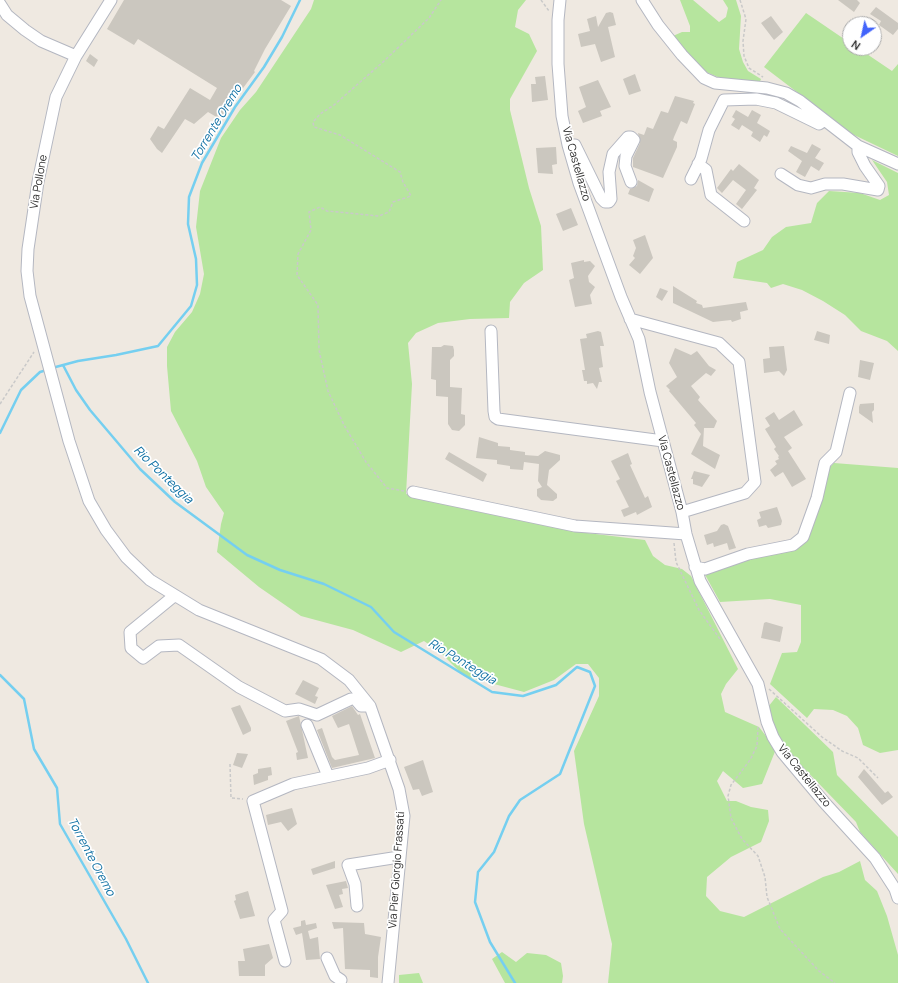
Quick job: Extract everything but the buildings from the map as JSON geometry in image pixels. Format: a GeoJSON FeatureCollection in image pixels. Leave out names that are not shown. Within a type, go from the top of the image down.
{"type":"FeatureCollection","features":[{"type":"Feature","properties":{"kind":"street","name":"Via Pollone"},"geometry":{"type":"LineString","coordinates":[[110,0],[76,56],[56,97],[38,182],[28,249],[27,271],[30,296],[46,358],[88,502],[126,557],[150,580],[174,596]]}},
{"type":"Feature","properties":{"kind":"street","name":"Via Castellazzo"},"geometry":{"type":"LineString","coordinates":[[560,0],[558,20],[558,64],[562,116],[568,145],[579,183],[630,319],[639,339],[650,392],[682,512],[695,568],[700,581],[725,628],[758,684],[764,710],[773,737],[782,752],[875,858],[895,889],[898,898]]}},
{"type":"Feature","properties":{"kind":"street"},"geometry":{"type":"LineString","coordinates":[[642,0],[658,25],[682,56],[704,78],[715,83],[767,88],[786,93],[800,101],[858,146],[898,164]]}},
{"type":"Feature","properties":{"kind":"street"},"geometry":{"type":"LineString","coordinates":[[0,4],[7,15],[41,41],[76,56]]}},
{"type":"Feature","properties":{"kind":"street"},"geometry":{"type":"LineString","coordinates":[[691,179],[698,164],[709,130],[724,100],[756,99],[776,103],[819,124],[825,121]]}},
{"type":"Feature","properties":{"kind":"street"},"geometry":{"type":"LineString","coordinates":[[568,145],[575,145],[601,198],[605,202],[609,202],[611,199],[609,172],[613,154],[628,137],[631,137],[634,140],[626,156],[625,166],[631,182]]}},
{"type":"Feature","properties":{"kind":"street"},"geometry":{"type":"LineString","coordinates":[[781,174],[798,185],[811,188],[824,184],[843,184],[878,190],[879,186],[865,166],[858,152],[858,146]]}},
{"type":"Feature","properties":{"kind":"street"},"geometry":{"type":"LineString","coordinates":[[698,164],[706,170],[711,195],[744,222]]}},
{"type":"Feature","properties":{"kind":"street"},"geometry":{"type":"LineString","coordinates":[[630,319],[719,343],[739,362],[755,482],[744,493],[682,512]]}},
{"type":"Feature","properties":{"kind":"street"},"geometry":{"type":"LineString","coordinates":[[491,331],[494,411],[495,417],[498,419],[663,441]]}},
{"type":"Feature","properties":{"kind":"street"},"geometry":{"type":"LineString","coordinates":[[695,568],[705,569],[748,554],[793,545],[803,537],[817,498],[825,463],[836,452],[850,393]]}},
{"type":"Feature","properties":{"kind":"street"},"geometry":{"type":"LineString","coordinates":[[413,492],[575,526],[686,534]]}},
{"type":"Feature","properties":{"kind":"street"},"geometry":{"type":"LineString","coordinates":[[174,596],[130,632],[132,648],[143,658],[159,646],[179,645],[239,687],[285,711],[299,710],[317,715],[351,699],[355,699],[361,706],[372,710]]}},
{"type":"Feature","properties":{"kind":"street","name":"Via Pier Giorgio Frassati"},"geometry":{"type":"LineString","coordinates":[[174,596],[206,613],[321,659],[349,680],[372,710],[399,789],[404,816],[388,983]]}},
{"type":"Feature","properties":{"kind":"street"},"geometry":{"type":"LineString","coordinates":[[307,725],[328,776]]}},
{"type":"Feature","properties":{"kind":"street"},"geometry":{"type":"LineString","coordinates":[[285,961],[274,920],[282,911],[253,801],[293,784],[368,768],[390,760]]}},
{"type":"Feature","properties":{"kind":"street"},"geometry":{"type":"LineString","coordinates":[[357,906],[355,884],[348,865],[399,857]]}},
{"type":"Feature","properties":{"kind":"street"},"geometry":{"type":"LineString","coordinates":[[327,958],[335,976],[342,982]]}},
{"type":"Feature","properties":{"kind":"path"},"geometry":{"type":"LineString","coordinates":[[413,492],[387,488],[366,462],[344,426],[328,391],[318,350],[318,305],[297,275],[298,254],[311,230],[309,212],[320,207],[327,211],[379,216],[389,212],[393,202],[411,196],[402,182],[400,172],[340,135],[314,127],[313,122],[320,114],[334,105],[383,62],[429,18],[441,0]]}},
{"type":"Feature","properties":{"kind":"path"},"geometry":{"type":"LineString","coordinates":[[740,0],[746,19],[743,41],[744,56],[749,68],[768,81]]}},
{"type":"Feature","properties":{"kind":"path"},"geometry":{"type":"LineString","coordinates":[[0,404],[30,359],[41,339]]}},
{"type":"Feature","properties":{"kind":"path"},"geometry":{"type":"LineString","coordinates":[[758,684],[764,685],[778,695],[822,737],[837,748],[858,758],[878,778]]}},
{"type":"Feature","properties":{"kind":"path"},"geometry":{"type":"LineString","coordinates":[[764,710],[756,733],[756,746],[750,760],[731,785],[728,796],[731,818],[742,839],[758,856],[765,877],[767,898],[780,929],[819,971],[835,983]]}},
{"type":"Feature","properties":{"kind":"path"},"geometry":{"type":"LineString","coordinates":[[230,764],[231,798],[253,801]]}},
{"type":"Feature","properties":{"kind":"green space"},"geometry":{"type":"Polygon","coordinates":[[[314,0],[526,0],[518,10],[515,27],[529,34],[537,51],[510,99],[510,110],[529,188],[541,226],[543,270],[524,283],[510,302],[509,318],[470,319],[438,323],[416,333],[408,343],[412,384],[406,494],[579,532],[645,540],[653,556],[665,565],[682,569],[691,576],[738,669],[726,684],[721,694],[725,712],[759,727],[776,749],[762,784],[743,788],[723,771],[717,781],[727,801],[736,801],[751,807],[768,810],[769,821],[761,842],[731,857],[707,877],[706,896],[720,911],[744,917],[823,877],[839,872],[860,861],[865,880],[877,891],[887,916],[898,955],[898,983],[608,983],[612,944],[584,824],[574,751],[599,696],[599,678],[588,664],[576,664],[554,680],[524,692],[464,676],[440,652],[424,641],[401,652],[353,630],[301,616],[259,587],[217,552],[224,513],[206,487],[197,461],[171,411],[167,347],[175,332],[192,312],[200,294],[204,274],[196,227],[200,191],[221,138],[240,110],[256,92],[311,9],[314,0]]]}},
{"type":"Feature","properties":{"kind":"green space"},"geometry":{"type":"Polygon","coordinates":[[[680,0],[693,0],[719,22],[726,17],[728,8],[723,0],[736,0],[741,16],[739,49],[743,62],[748,71],[761,79],[759,84],[720,78],[704,71],[688,54],[673,36],[682,32],[690,32],[690,26],[680,0]]]}},
{"type":"Feature","properties":{"kind":"green space"},"geometry":{"type":"Polygon","coordinates":[[[806,13],[842,38],[842,56],[870,56],[892,71],[898,64],[898,156],[852,134],[764,67],[806,13]]]}},
{"type":"Feature","properties":{"kind":"green space"},"geometry":{"type":"Polygon","coordinates":[[[872,160],[898,173],[898,351],[887,341],[861,331],[845,315],[802,290],[783,284],[771,288],[767,283],[733,278],[737,262],[763,250],[772,237],[786,227],[811,223],[817,203],[829,191],[860,193],[880,200],[889,195],[887,182],[872,160]]]}},
{"type":"Feature","properties":{"kind":"green space"},"geometry":{"type":"Polygon","coordinates":[[[834,463],[898,468],[898,750],[880,753],[863,745],[858,728],[847,716],[833,710],[814,709],[807,718],[770,684],[782,653],[797,652],[801,642],[801,605],[770,599],[720,602],[703,571],[800,545],[828,469],[834,463]]]}},
{"type":"Feature","properties":{"kind":"green space"},"geometry":{"type":"Polygon","coordinates":[[[776,697],[833,752],[837,775],[898,837],[898,874],[860,832],[856,822],[796,760],[776,732],[768,707],[776,697]]]}},
{"type":"Feature","properties":{"kind":"green space"},"geometry":{"type":"Polygon","coordinates":[[[502,952],[516,962],[527,953],[546,955],[561,963],[563,976],[562,983],[505,983],[492,959],[502,952]]]}},
{"type":"Feature","properties":{"kind":"green space"},"geometry":{"type":"Polygon","coordinates":[[[419,973],[423,983],[399,983],[399,975],[419,973]]]}},
{"type":"Feature","properties":{"kind":"waterway","name":"Torrente Oremo"},"geometry":{"type":"LineString","coordinates":[[52,368],[78,361],[158,346],[191,306],[197,285],[196,259],[188,224],[189,197],[202,163],[235,107],[264,67],[282,37],[300,0]]}},
{"type":"Feature","properties":{"kind":"waterway","name":"Rio Ponteggia"},"geometry":{"type":"LineString","coordinates":[[63,365],[76,390],[90,410],[140,469],[175,502],[247,555],[280,570],[324,584],[371,607],[394,632],[492,692],[523,696],[556,685],[577,667],[590,672],[595,686],[560,774],[520,800],[509,816],[494,852],[478,872],[475,902],[490,942],[515,983]]}},
{"type":"Feature","properties":{"kind":"waterway","name":"Torrente Oremo"},"geometry":{"type":"LineString","coordinates":[[0,433],[21,390],[40,372],[47,370]]}},
{"type":"Feature","properties":{"kind":"waterway","name":"Torrente Oremo"},"geometry":{"type":"LineString","coordinates":[[0,675],[24,699],[34,749],[57,788],[60,824],[126,939],[148,983]]}}]}
